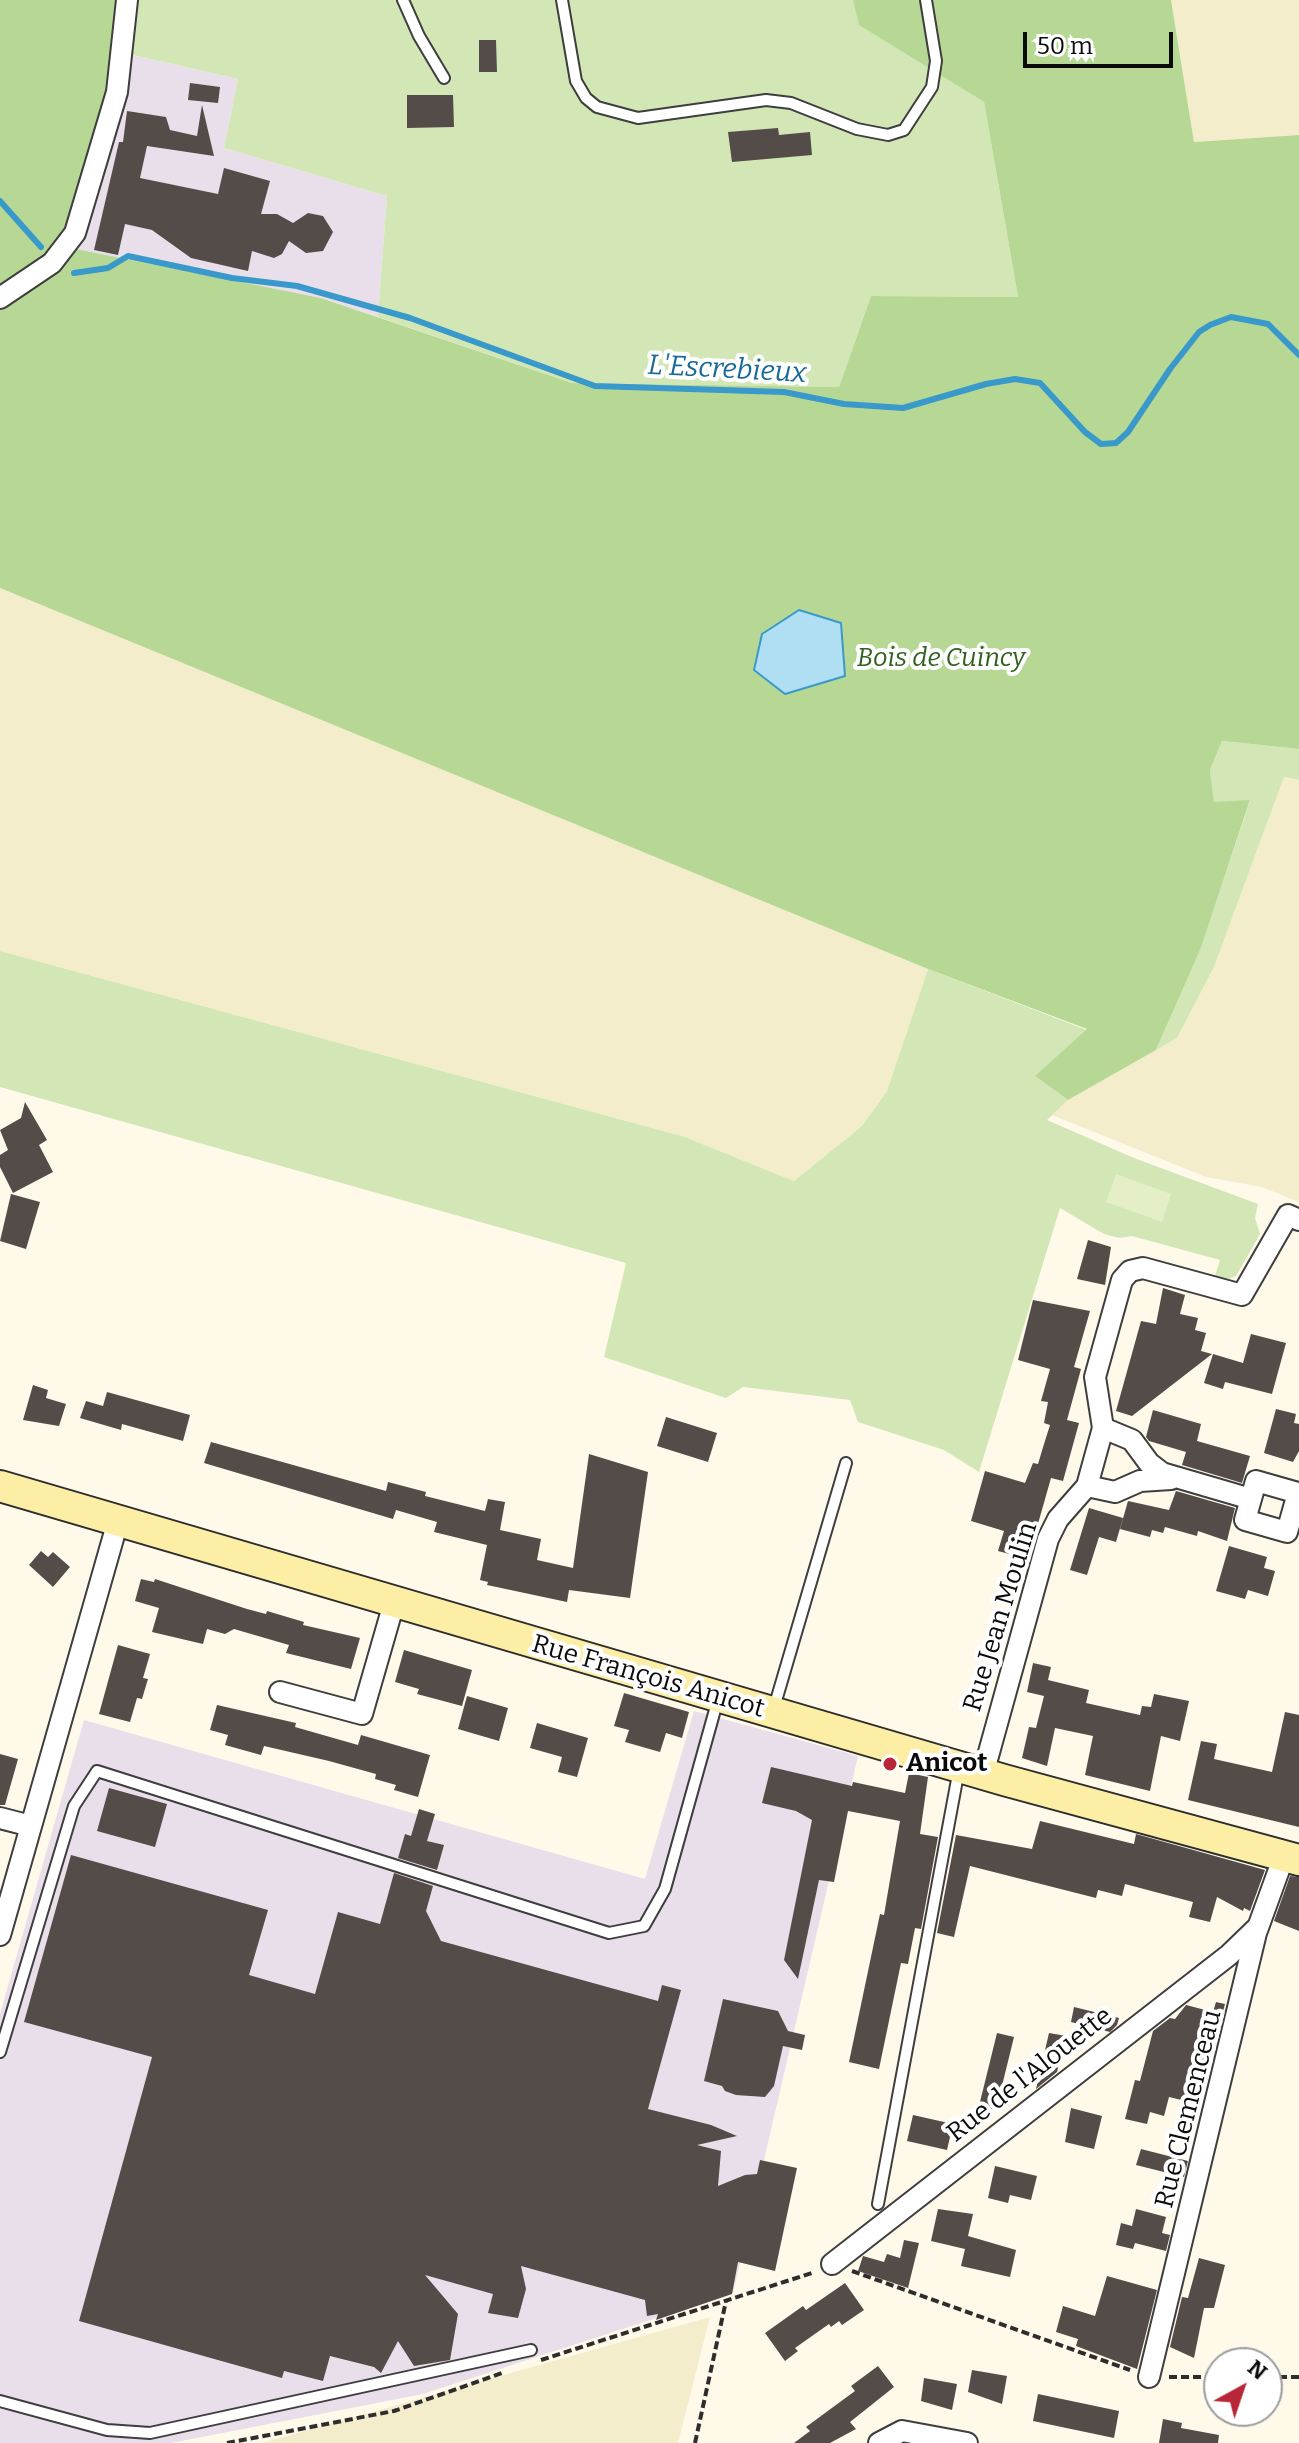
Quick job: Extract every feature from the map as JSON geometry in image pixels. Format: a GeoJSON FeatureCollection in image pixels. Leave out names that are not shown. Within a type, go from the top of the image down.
{"type":"FeatureCollection","features":[{"type":"Feature","properties":{"kind":"street"},"geometry":{"type":"LineString","coordinates":[[0,298],[52,263],[75,233],[117,92],[127,0]]}},
{"type":"Feature","properties":{"kind":"street","name":"Rue Jean Moulin"},"geometry":{"type":"LineString","coordinates":[[971,1770],[1048,1539],[1058,1519],[1087,1486],[1103,1428],[1095,1377],[1125,1275],[1143,1268],[1242,1295],[1294,1217]]}},
{"type":"Feature","properties":{"kind":"street"},"geometry":{"type":"LineString","coordinates":[[1103,1428],[1132,1440],[1155,1469],[1176,1479],[1251,1499]]}},
{"type":"Feature","properties":{"kind":"street"},"geometry":{"type":"LineString","coordinates":[[1087,1486],[1115,1492],[1140,1481],[1176,1479]]}},
{"type":"Feature","properties":{"kind":"street","name":"Rue François Anicot"},"geometry":{"type":"LineString","coordinates":[[0,1486],[718,1698],[1291,1858]]}},
{"type":"Feature","properties":{"kind":"street"},"geometry":{"type":"LineString","coordinates":[[0,1935],[118,1521]]}},
{"type":"Feature","properties":{"kind":"street"},"geometry":{"type":"LineString","coordinates":[[280,1692],[362,1714],[394,1603]]}},
{"type":"Feature","properties":{"kind":"street"},"geometry":{"type":"LineString","coordinates":[[0,1818],[31,1826]]}},
{"type":"Feature","properties":{"kind":"street","name":"Rue Clemenceau"},"geometry":{"type":"LineString","coordinates":[[1149,2377],[1258,1927],[1291,1858]]}},
{"type":"Feature","properties":{"kind":"street","name":"Rue de l'Alouette"},"geometry":{"type":"LineString","coordinates":[[832,2264],[1229,1955],[1258,1927]]}},
{"type":"Feature","properties":{"kind":"street"},"geometry":{"type":"LineString","coordinates":[[879,2443],[902,2431],[967,2443]]}},
{"type":"Feature","properties":{"kind":"lane"},"geometry":{"type":"LineString","coordinates":[[403,0],[419,36],[444,78]]}},
{"type":"Feature","properties":{"kind":"lane"},"geometry":{"type":"LineString","coordinates":[[562,0],[576,81],[586,98],[597,107],[638,118],[766,100],[791,103],[857,129],[888,135],[904,130],[932,87],[936,61],[926,0]]}},
{"type":"Feature","properties":{"kind":"lane"},"geometry":{"type":"LineString","coordinates":[[773,1713],[846,1463]]}},
{"type":"Feature","properties":{"kind":"lane"},"geometry":{"type":"LineString","coordinates":[[0,2052],[74,1806],[97,1771],[609,1933],[644,1926],[665,1889],[718,1698]]}},
{"type":"Feature","properties":{"kind":"lane"},"geometry":{"type":"LineString","coordinates":[[878,2204],[971,1770]]}},
{"type":"Feature","properties":{"kind":"lane"},"geometry":{"type":"LineString","coordinates":[[0,2401],[107,2430],[150,2433],[531,2350]]}},
{"type":"Feature","properties":{"kind":"path"},"geometry":{"type":"LineString","coordinates":[[832,2264],[1149,2377],[1203,2377]]}},
{"type":"Feature","properties":{"kind":"path"},"geometry":{"type":"LineString","coordinates":[[695,2443],[726,2300]]}},
{"type":"Feature","properties":{"kind":"shaded area"},"geometry":{"type":"Polygon","coordinates":[[[1171,0],[1299,0],[1299,135],[1194,142],[1171,0]]]}},
{"type":"Feature","properties":{"kind":"shaded area"},"geometry":{"type":"Polygon","coordinates":[[[111,50],[238,79],[224,148],[387,196],[378,317],[321,298],[60,246],[105,105],[111,50]]]}},
{"type":"Feature","properties":{"kind":"shaded area"},"geometry":{"type":"Polygon","coordinates":[[[0,588],[928,969],[887,1091],[862,1126],[794,1181],[685,1137],[0,951],[0,588]]]}},
{"type":"Feature","properties":{"kind":"shaded area"},"geometry":{"type":"Polygon","coordinates":[[[1284,777],[1299,780],[1299,1202],[1262,1187],[1206,1177],[1052,1115],[1068,1100],[1177,1038],[1214,967],[1284,777]]]}},
{"type":"Feature","properties":{"kind":"shaded area"},"geometry":{"type":"Polygon","coordinates":[[[694,1711],[858,1756],[733,2293],[423,2394],[171,2443],[0,2443],[0,2014],[84,1720],[645,1879],[694,1711]]]}},
{"type":"Feature","properties":{"kind":"shaded area"},"geometry":{"type":"Polygon","coordinates":[[[710,2317],[678,2443],[262,2443],[710,2317]]]}},
{"type":"Feature","properties":{"kind":"green space","name":"Bois de Cuincy"},"geometry":{"type":"Polygon","coordinates":[[[0,0],[117,0],[105,105],[61,246],[321,298],[572,383],[839,387],[871,296],[1018,297],[984,102],[859,25],[853,0],[1171,0],[1194,142],[1299,135],[1299,749],[1222,741],[1210,770],[1214,802],[1250,800],[1201,948],[1156,1050],[1068,1100],[1035,1076],[1087,1029],[928,969],[0,588],[0,0]]]}},
{"type":"Feature","properties":{"kind":"green space"},"geometry":{"type":"Polygon","coordinates":[[[117,0],[853,0],[860,25],[984,102],[1018,297],[871,296],[839,387],[572,383],[378,317],[387,196],[224,148],[238,79],[111,50],[117,0]]]}},
{"type":"Feature","properties":{"kind":"green space"},"geometry":{"type":"Polygon","coordinates":[[[1222,741],[1299,749],[1299,780],[1284,777],[1214,967],[1177,1038],[1156,1050],[1201,948],[1250,801],[1214,803],[1210,770],[1222,741]]]}},
{"type":"Feature","properties":{"kind":"green space"},"geometry":{"type":"Polygon","coordinates":[[[0,951],[685,1137],[794,1181],[862,1126],[887,1091],[928,969],[1087,1030],[1035,1076],[1068,1100],[1047,1120],[1134,1158],[1258,1204],[1255,1218],[1260,1234],[1236,1276],[1228,1279],[1215,1276],[1220,1260],[1132,1236],[1119,1238],[1104,1234],[1060,1208],[979,1472],[944,1450],[858,1422],[850,1400],[743,1387],[726,1398],[604,1357],[626,1263],[0,1087],[0,951]]]}},
{"type":"Feature","properties":{"kind":"green space"},"geometry":{"type":"Polygon","coordinates":[[[1116,1174],[1171,1194],[1162,1222],[1106,1202],[1116,1174]]]}},
{"type":"Feature","properties":{"kind":"water"},"geometry":{"type":"Polygon","coordinates":[[[799,610],[841,623],[845,676],[785,694],[754,670],[762,634],[799,610]]]}},
{"type":"Feature","properties":{"kind":"building"},"geometry":{"type":"Polygon","coordinates":[[[479,40],[496,40],[497,72],[479,72],[479,40]]]}},
{"type":"Feature","properties":{"kind":"building"},"geometry":{"type":"Polygon","coordinates":[[[190,83],[220,87],[218,103],[188,100],[190,83]]]}},
{"type":"Feature","properties":{"kind":"building"},"geometry":{"type":"Polygon","coordinates":[[[407,95],[453,95],[454,127],[407,128],[407,95]]]}},
{"type":"Feature","properties":{"kind":"building"},"geometry":{"type":"Polygon","coordinates":[[[202,105],[214,156],[147,146],[140,178],[218,194],[224,168],[270,181],[261,214],[277,214],[293,223],[308,213],[323,216],[333,232],[323,251],[306,253],[289,241],[282,254],[274,258],[252,251],[248,271],[191,258],[152,230],[125,224],[118,255],[94,250],[119,142],[123,142],[127,111],[166,117],[170,130],[197,136],[202,105]]]}},
{"type":"Feature","properties":{"kind":"building"},"geometry":{"type":"Polygon","coordinates":[[[778,128],[779,135],[810,132],[812,155],[732,162],[728,132],[778,128]]]}},
{"type":"Feature","properties":{"kind":"building"},"geometry":{"type":"Polygon","coordinates":[[[25,1102],[47,1140],[39,1145],[53,1172],[13,1193],[0,1167],[0,1155],[8,1150],[0,1130],[21,1118],[25,1102]]]}},
{"type":"Feature","properties":{"kind":"building"},"geometry":{"type":"Polygon","coordinates":[[[11,1194],[40,1202],[26,1249],[0,1241],[11,1194]]]}},
{"type":"Feature","properties":{"kind":"building"},"geometry":{"type":"Polygon","coordinates":[[[1088,1240],[1111,1247],[1105,1285],[1077,1279],[1088,1240]]]}},
{"type":"Feature","properties":{"kind":"building"},"geometry":{"type":"Polygon","coordinates":[[[1163,1288],[1185,1295],[1180,1314],[1198,1318],[1195,1330],[1206,1333],[1201,1351],[1212,1354],[1132,1416],[1116,1411],[1141,1321],[1156,1324],[1163,1288]]]}},
{"type":"Feature","properties":{"kind":"building"},"geometry":{"type":"Polygon","coordinates":[[[1033,1300],[1090,1311],[1074,1367],[1081,1369],[1067,1420],[1079,1423],[1063,1481],[1051,1478],[1028,1559],[998,1551],[1004,1531],[971,1521],[985,1471],[1025,1483],[1033,1463],[1038,1464],[1050,1425],[1044,1423],[1048,1402],[1041,1401],[1050,1369],[1018,1360],[1033,1300]]]}},
{"type":"Feature","properties":{"kind":"building"},"geometry":{"type":"Polygon","coordinates":[[[1251,1334],[1286,1343],[1272,1394],[1225,1382],[1223,1389],[1204,1383],[1213,1354],[1243,1363],[1251,1334]]]}},
{"type":"Feature","properties":{"kind":"building"},"geometry":{"type":"Polygon","coordinates":[[[33,1385],[48,1390],[46,1398],[66,1404],[59,1426],[23,1420],[33,1385]]]}},
{"type":"Feature","properties":{"kind":"building"},"geometry":{"type":"Polygon","coordinates":[[[107,1392],[190,1415],[183,1441],[122,1424],[121,1430],[80,1418],[86,1401],[103,1406],[107,1392]]]}},
{"type":"Feature","properties":{"kind":"building"},"geometry":{"type":"Polygon","coordinates":[[[1276,1409],[1296,1414],[1294,1423],[1299,1424],[1299,1451],[1293,1462],[1264,1453],[1276,1409]]]}},
{"type":"Feature","properties":{"kind":"building"},"geometry":{"type":"Polygon","coordinates":[[[1153,1410],[1201,1424],[1197,1441],[1250,1456],[1242,1483],[1182,1465],[1186,1452],[1149,1441],[1146,1437],[1153,1410]]]}},
{"type":"Feature","properties":{"kind":"building"},"geometry":{"type":"Polygon","coordinates":[[[666,1417],[717,1433],[708,1462],[657,1446],[666,1417]]]}},
{"type":"Feature","properties":{"kind":"building"},"geometry":{"type":"Polygon","coordinates":[[[211,1442],[386,1491],[388,1482],[426,1492],[425,1496],[485,1511],[488,1499],[505,1502],[500,1530],[541,1539],[537,1560],[573,1568],[589,1454],[648,1472],[630,1598],[569,1590],[567,1602],[487,1585],[488,1582],[480,1580],[487,1545],[434,1532],[437,1522],[396,1510],[393,1519],[204,1463],[211,1442]]]}},
{"type":"Feature","properties":{"kind":"building"},"geometry":{"type":"Polygon","coordinates":[[[1176,1491],[1235,1508],[1227,1541],[1198,1531],[1197,1536],[1165,1527],[1163,1533],[1152,1530],[1150,1537],[1120,1529],[1128,1501],[1169,1510],[1176,1491]]]}},
{"type":"Feature","properties":{"kind":"building"},"geometry":{"type":"Polygon","coordinates":[[[1089,1508],[1123,1518],[1116,1542],[1099,1537],[1087,1575],[1070,1570],[1089,1508]]]}},
{"type":"Feature","properties":{"kind":"building"},"geometry":{"type":"Polygon","coordinates":[[[1229,1546],[1267,1557],[1264,1568],[1275,1571],[1268,1596],[1248,1590],[1245,1599],[1216,1591],[1229,1546]]]}},
{"type":"Feature","properties":{"kind":"building"},"geometry":{"type":"Polygon","coordinates":[[[41,1551],[48,1557],[53,1552],[70,1567],[53,1587],[29,1565],[41,1551]]]}},
{"type":"Feature","properties":{"kind":"building"},"geometry":{"type":"Polygon","coordinates":[[[141,1579],[154,1582],[155,1579],[247,1609],[266,1614],[267,1611],[304,1622],[303,1625],[360,1638],[351,1669],[286,1653],[289,1645],[234,1629],[225,1634],[207,1629],[203,1644],[152,1632],[159,1608],[135,1601],[141,1579]]]}},
{"type":"Feature","properties":{"kind":"building"},"geometry":{"type":"Polygon","coordinates":[[[118,1645],[150,1654],[143,1678],[148,1679],[142,1699],[137,1698],[130,1722],[99,1714],[118,1645]]]}},
{"type":"Feature","properties":{"kind":"building"},"geometry":{"type":"Polygon","coordinates":[[[404,1650],[472,1670],[462,1706],[417,1694],[419,1689],[395,1682],[404,1650]]]}},
{"type":"Feature","properties":{"kind":"building"},"geometry":{"type":"Polygon","coordinates":[[[1033,1663],[1051,1667],[1048,1680],[1089,1690],[1086,1703],[1140,1715],[1142,1706],[1151,1707],[1154,1694],[1189,1701],[1180,1741],[1161,1736],[1150,1791],[1085,1775],[1093,1736],[1055,1728],[1047,1766],[1022,1758],[1029,1727],[1036,1728],[1044,1696],[1027,1692],[1033,1663]]]}},
{"type":"Feature","properties":{"kind":"building"},"geometry":{"type":"Polygon","coordinates":[[[624,1693],[689,1712],[682,1738],[666,1733],[660,1752],[625,1742],[629,1730],[614,1726],[624,1693]]]}},
{"type":"Feature","properties":{"kind":"building"},"geometry":{"type":"Polygon","coordinates":[[[467,1696],[508,1708],[499,1741],[458,1729],[467,1696]]]}},
{"type":"Feature","properties":{"kind":"building"},"geometry":{"type":"Polygon","coordinates":[[[217,1705],[296,1723],[295,1727],[358,1745],[361,1735],[430,1755],[418,1797],[394,1790],[396,1785],[375,1779],[376,1774],[329,1761],[264,1746],[261,1755],[225,1745],[228,1735],[210,1730],[217,1705]]]}},
{"type":"Feature","properties":{"kind":"building"},"geometry":{"type":"Polygon","coordinates":[[[1285,1712],[1299,1715],[1299,1827],[1188,1800],[1201,1741],[1217,1744],[1214,1759],[1272,1772],[1285,1712]]]}},
{"type":"Feature","properties":{"kind":"building"},"geometry":{"type":"Polygon","coordinates":[[[537,1723],[588,1738],[577,1777],[558,1772],[562,1757],[530,1748],[537,1723]]]}},
{"type":"Feature","properties":{"kind":"building"},"geometry":{"type":"Polygon","coordinates":[[[0,1754],[18,1759],[5,1805],[0,1805],[0,1754]]]}},
{"type":"Feature","properties":{"kind":"building"},"geometry":{"type":"Polygon","coordinates":[[[771,1767],[852,1786],[853,1782],[905,1793],[909,1773],[928,1777],[920,1834],[938,1837],[921,1929],[915,1928],[908,1964],[901,1963],[879,2069],[849,2062],[880,1914],[884,1915],[900,1821],[848,1811],[834,1882],[819,1880],[798,1979],[784,1960],[812,1820],[796,1811],[762,1803],[771,1767]]]}},
{"type":"Feature","properties":{"kind":"building"},"geometry":{"type":"Polygon","coordinates":[[[109,1788],[167,1804],[155,1847],[97,1831],[109,1788]]]}},
{"type":"Feature","properties":{"kind":"building"},"geometry":{"type":"Polygon","coordinates":[[[419,1809],[435,1814],[427,1841],[444,1845],[437,1870],[398,1858],[405,1834],[411,1836],[419,1809]]]}},
{"type":"Feature","properties":{"kind":"building"},"geometry":{"type":"Polygon","coordinates":[[[1040,1821],[1134,1844],[1136,1834],[1265,1870],[1250,1911],[1244,1908],[1243,1911],[1217,1897],[1210,1922],[1189,1917],[1193,1902],[1125,1884],[1122,1896],[1098,1890],[1096,1898],[970,1866],[954,1937],[937,1933],[956,1835],[1032,1849],[1040,1821]]]}},
{"type":"Feature","properties":{"kind":"building"},"geometry":{"type":"Polygon","coordinates":[[[71,1855],[268,1910],[249,1975],[315,1994],[338,1912],[380,1924],[394,1873],[433,1886],[426,1911],[441,1941],[658,2001],[662,1985],[681,1990],[648,2109],[711,2125],[737,2136],[697,2145],[721,2151],[718,2186],[745,2175],[757,2174],[760,2160],[797,2168],[775,2271],[738,2262],[732,2294],[656,2320],[658,2314],[647,2316],[645,2300],[521,2266],[526,2289],[518,2318],[488,2313],[493,2294],[425,2275],[458,2314],[450,2360],[414,2366],[398,2341],[381,2373],[374,2367],[330,2356],[323,2381],[284,2371],[282,2378],[79,2321],[152,2057],[24,2022],[71,1855]]]}},
{"type":"Feature","properties":{"kind":"building"},"geometry":{"type":"Polygon","coordinates":[[[1290,1876],[1299,1877],[1299,1931],[1274,1921],[1290,1876]]]}},
{"type":"Feature","properties":{"kind":"building"},"geometry":{"type":"Polygon","coordinates":[[[723,1999],[778,2011],[788,2031],[805,2035],[802,2050],[783,2046],[774,2086],[765,2097],[736,2095],[725,2091],[722,2086],[704,2081],[723,1999]]]}},
{"type":"Feature","properties":{"kind":"building"},"geometry":{"type":"Polygon","coordinates":[[[1216,2002],[1225,2004],[1198,2104],[1169,2097],[1164,2116],[1150,2112],[1147,2124],[1125,2119],[1135,2080],[1140,2081],[1153,2031],[1170,2018],[1175,2019],[1186,2005],[1213,2012],[1216,2002]]]}},
{"type":"Feature","properties":{"kind":"building"},"geometry":{"type":"Polygon","coordinates":[[[1074,2007],[1119,2018],[1117,2025],[1110,2032],[1071,2022],[1074,2007]]]}},
{"type":"Feature","properties":{"kind":"building"},"geometry":{"type":"Polygon","coordinates":[[[997,2033],[1014,2037],[996,2110],[979,2106],[997,2033]]]}},
{"type":"Feature","properties":{"kind":"building"},"geometry":{"type":"Polygon","coordinates":[[[1049,2033],[1066,2036],[1057,2072],[1036,2089],[1049,2033]]]}},
{"type":"Feature","properties":{"kind":"building"},"geometry":{"type":"Polygon","coordinates":[[[1071,2108],[1102,2116],[1094,2149],[1065,2142],[1071,2108]]]}},
{"type":"Feature","properties":{"kind":"building"},"geometry":{"type":"Polygon","coordinates":[[[913,2115],[953,2124],[947,2150],[907,2141],[913,2115]]]}},
{"type":"Feature","properties":{"kind":"building"},"geometry":{"type":"Polygon","coordinates":[[[1141,2149],[1188,2161],[1184,2177],[1136,2165],[1141,2149]]]}},
{"type":"Feature","properties":{"kind":"building"},"geometry":{"type":"Polygon","coordinates":[[[995,2166],[1037,2176],[1031,2200],[1010,2195],[1008,2203],[988,2198],[995,2166]]]}},
{"type":"Feature","properties":{"kind":"building"},"geometry":{"type":"Polygon","coordinates":[[[938,2209],[973,2214],[968,2236],[1016,2250],[1010,2277],[961,2266],[965,2249],[931,2241],[938,2209]]]}},
{"type":"Feature","properties":{"kind":"building"},"geometry":{"type":"Polygon","coordinates":[[[1136,2209],[1166,2217],[1162,2233],[1170,2235],[1166,2251],[1135,2243],[1133,2249],[1116,2245],[1121,2223],[1132,2226],[1136,2209]]]}},
{"type":"Feature","properties":{"kind":"building"},"geometry":{"type":"Polygon","coordinates":[[[904,2240],[919,2243],[908,2288],[858,2271],[863,2256],[884,2262],[887,2254],[900,2258],[904,2240]]]}},
{"type":"Feature","properties":{"kind":"building"},"geometry":{"type":"Polygon","coordinates":[[[1199,2258],[1225,2265],[1214,2308],[1204,2308],[1194,2358],[1170,2347],[1182,2297],[1188,2298],[1199,2258]]]}},
{"type":"Feature","properties":{"kind":"building"},"geometry":{"type":"Polygon","coordinates":[[[1107,2276],[1157,2290],[1137,2369],[1076,2346],[1078,2339],[1056,2332],[1063,2306],[1095,2316],[1107,2276]]]}},
{"type":"Feature","properties":{"kind":"building"},"geometry":{"type":"Polygon","coordinates":[[[845,2283],[864,2310],[842,2325],[839,2321],[831,2327],[829,2324],[795,2348],[798,2351],[785,2361],[765,2333],[803,2306],[806,2310],[845,2283]]]}},
{"type":"Feature","properties":{"kind":"building"},"geometry":{"type":"Polygon","coordinates":[[[878,2366],[894,2387],[850,2422],[856,2429],[830,2443],[794,2443],[810,2431],[806,2427],[855,2391],[851,2386],[878,2366]]]}},
{"type":"Feature","properties":{"kind":"building"},"geometry":{"type":"Polygon","coordinates":[[[972,2370],[1007,2376],[1002,2404],[968,2392],[972,2370]]]}},
{"type":"Feature","properties":{"kind":"building"},"geometry":{"type":"Polygon","coordinates":[[[924,2378],[957,2384],[952,2410],[921,2401],[924,2378]]]}},
{"type":"Feature","properties":{"kind":"building"},"geometry":{"type":"Polygon","coordinates":[[[1038,2394],[1119,2411],[1114,2438],[1033,2421],[1038,2394]]]}},
{"type":"Feature","properties":{"kind":"building"},"geometry":{"type":"Polygon","coordinates":[[[1163,2419],[1182,2423],[1181,2428],[1219,2435],[1218,2443],[1159,2443],[1163,2419]]]}},
{"type":"Feature","properties":{"kind":"waterway","name":"L'Escrebieux"},"geometry":{"type":"LineString","coordinates":[[0,201],[41,247]]}},
{"type":"Feature","properties":{"kind":"waterway","name":"L'Escrebieux"},"geometry":{"type":"LineString","coordinates":[[74,273],[108,268],[128,256],[232,278],[297,286],[410,318],[595,386],[784,392],[844,404],[903,408],[986,384],[1015,379],[1040,383],[1085,432],[1101,444],[1116,443],[1128,432],[1170,369],[1199,332],[1210,325],[1231,317],[1268,324],[1299,355]]}},
{"type":"Feature","properties":{"kind":"place","name":"Anicot"},"geometry":{"type":"Point","coordinates":[890,1764]}}]}
